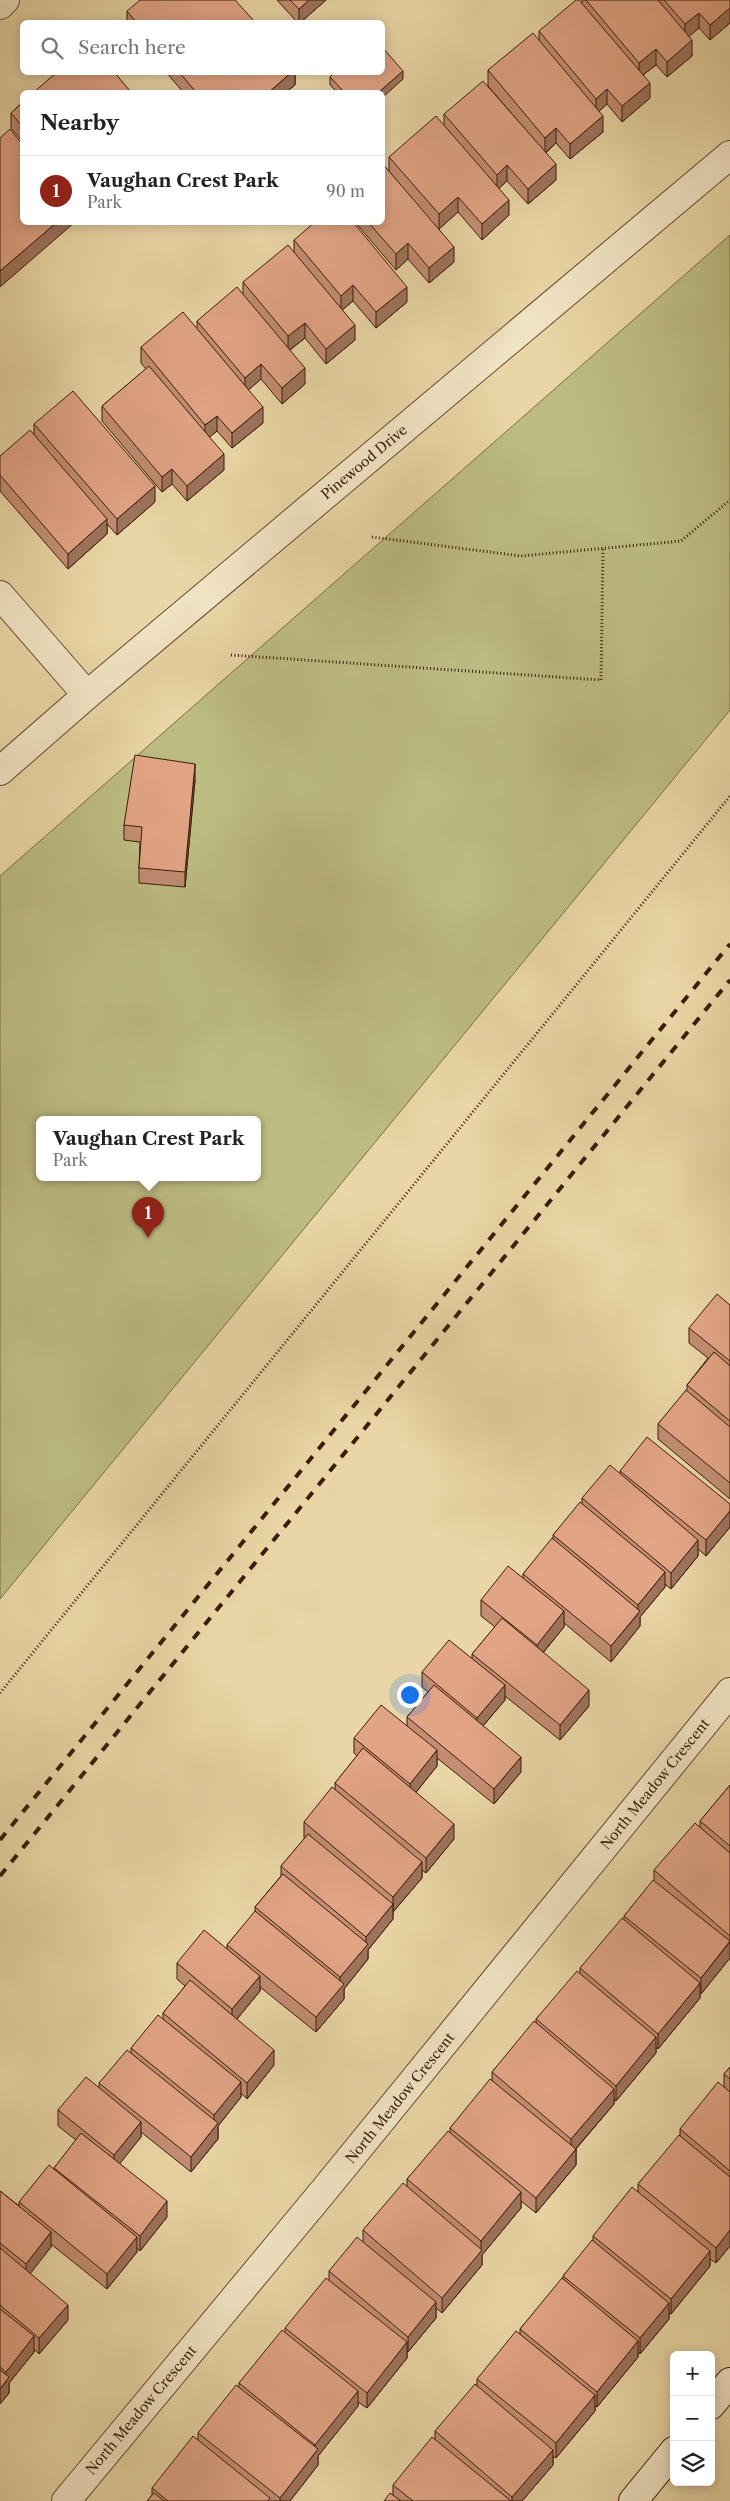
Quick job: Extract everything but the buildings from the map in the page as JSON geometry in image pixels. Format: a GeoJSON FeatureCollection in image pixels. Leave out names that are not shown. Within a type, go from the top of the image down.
{"type":"FeatureCollection","features":[{"type":"Feature","properties":{"kind":"street"},"geometry":{"type":"LineString","coordinates":[[0,4],[5,0]]}},
{"type":"Feature","properties":{"kind":"street","name":"Pinewood Drive"},"geometry":{"type":"LineString","coordinates":[[0,771],[87,695],[730,155]]}},
{"type":"Feature","properties":{"kind":"street"},"geometry":{"type":"LineString","coordinates":[[0,594],[87,695]]}},
{"type":"Feature","properties":{"kind":"street","name":"North Meadow Crescent"},"geometry":{"type":"LineString","coordinates":[[66,2501],[320,2196],[730,1692]]}},
{"type":"Feature","properties":{"kind":"street"},"geometry":{"type":"LineString","coordinates":[[715,2401],[730,2382]]}},
{"type":"Feature","properties":{"kind":"street"},"geometry":{"type":"LineString","coordinates":[[634,2501],[670,2457]]}},
{"type":"Feature","properties":{"kind":"path"},"geometry":{"type":"LineString","coordinates":[[372,537],[521,556],[682,541],[730,500]]}},
{"type":"Feature","properties":{"kind":"path"},"geometry":{"type":"LineString","coordinates":[[231,655],[600,680],[603,548]]}},
{"type":"Feature","properties":{"kind":"path"},"geometry":{"type":"LineString","coordinates":[[0,1693],[730,796]]}},
{"type":"Feature","properties":{"kind":"green space"},"geometry":{"type":"Polygon","coordinates":[[[730,235],[730,710],[0,1599],[0,876],[730,235]]]}},
{"type":"Feature","properties":{"kind":"railway"},"geometry":{"type":"LineString","coordinates":[[0,1840],[730,944]]}},
{"type":"Feature","properties":{"kind":"railway"},"geometry":{"type":"LineString","coordinates":[[0,1876],[730,980]]}},
{"type":"Feature","properties":{"kind":"place","name":"Vaughan Crest Park"},"geometry":{"type":"Point","coordinates":[148,1238]}}]}
